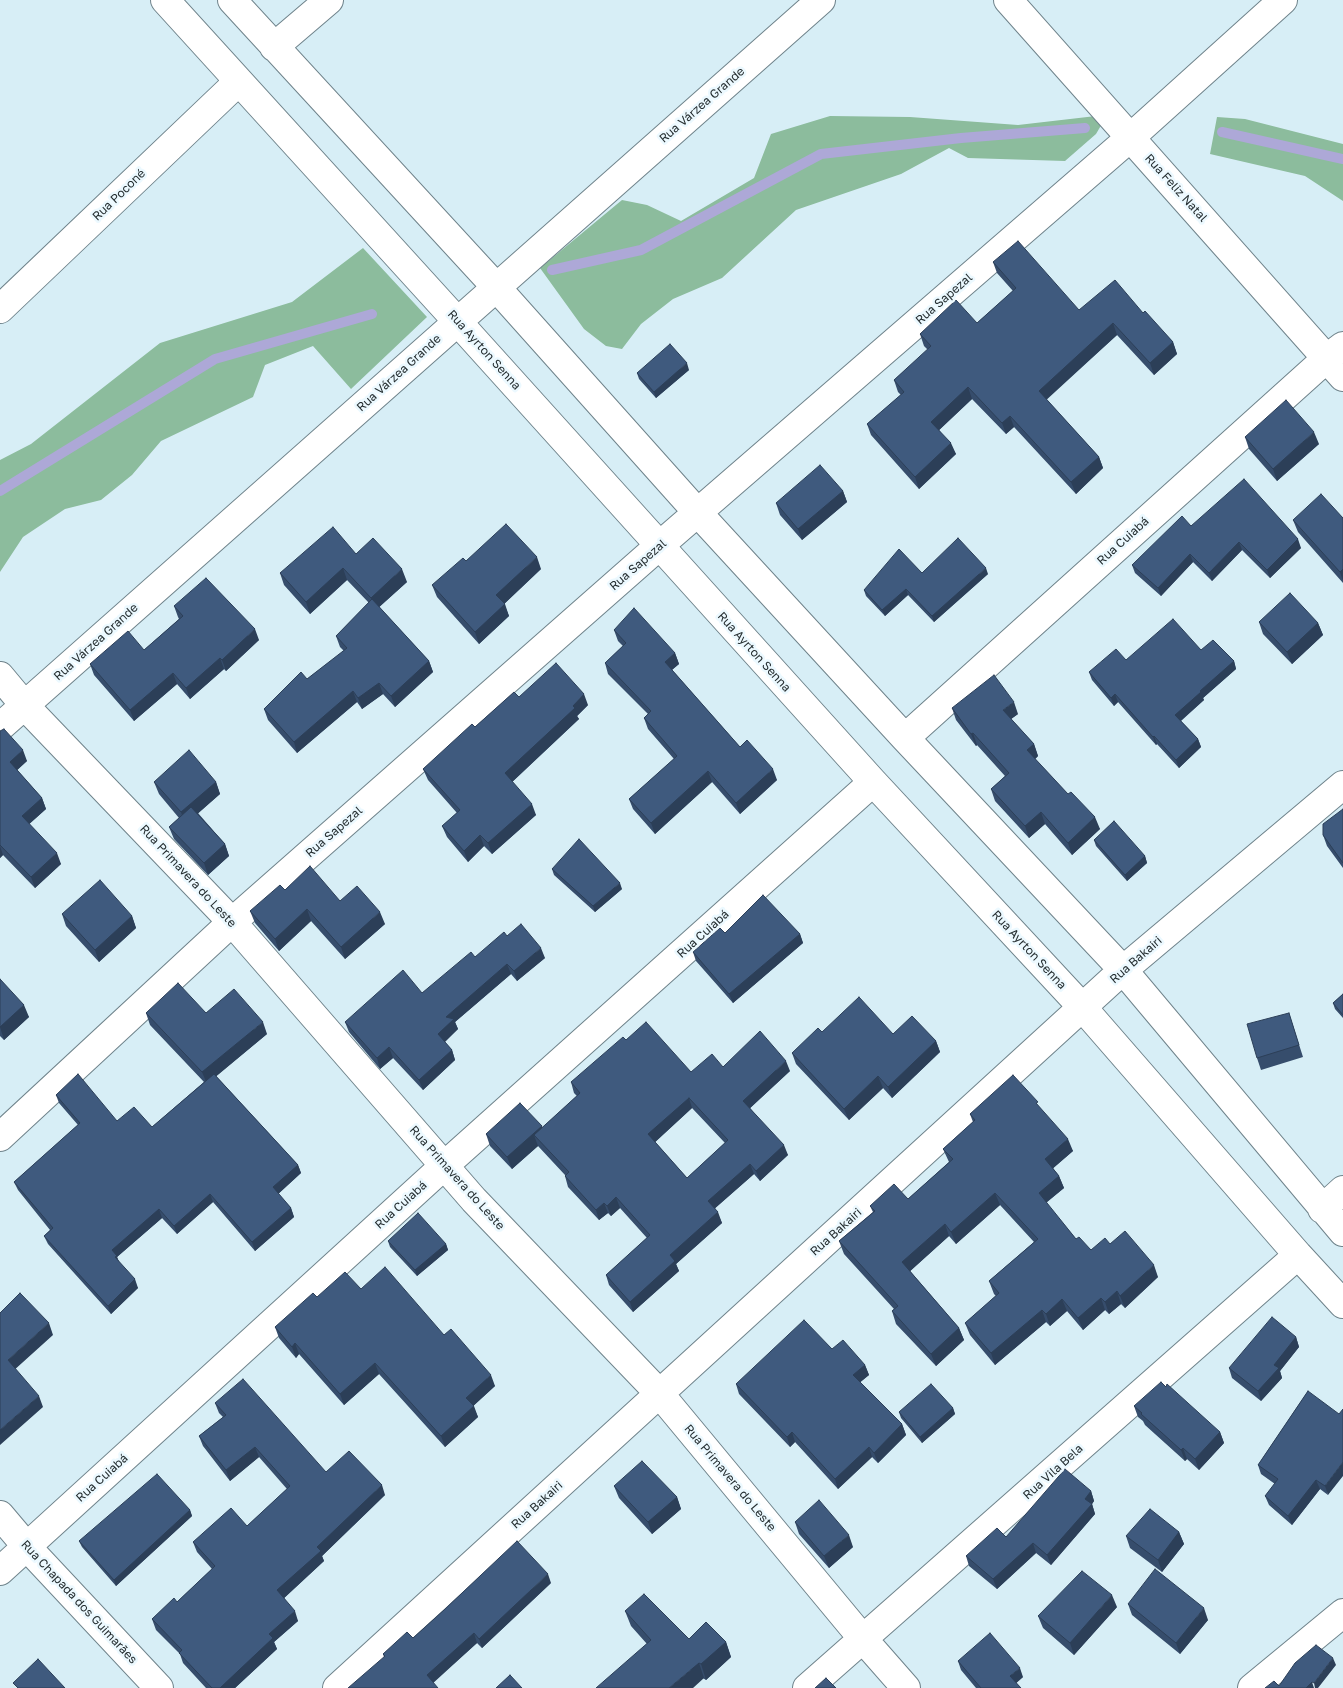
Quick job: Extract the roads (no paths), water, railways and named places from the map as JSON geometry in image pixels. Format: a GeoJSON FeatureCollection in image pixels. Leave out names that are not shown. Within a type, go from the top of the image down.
{"type":"FeatureCollection","features":[{"type":"Feature","properties":{"kind":"street","name":"Rua Ayrton Senna"},"geometry":{"type":"LineString","coordinates":[[165,0],[457,320],[873,782],[1083,1008],[1343,1304]]}},
{"type":"Feature","properties":{"kind":"street"},"geometry":{"type":"LineString","coordinates":[[232,0],[496,287],[698,512],[905,738],[1123,970],[1343,1232]]}},
{"type":"Feature","properties":{"kind":"street"},"geometry":{"type":"LineString","coordinates":[[274,47],[329,0]]}},
{"type":"Feature","properties":{"kind":"street","name":"Rua Várzea Grande"},"geometry":{"type":"LineString","coordinates":[[0,727],[457,320],[821,0]]}},
{"type":"Feature","properties":{"kind":"street","name":"Rua Feliz Natal"},"geometry":{"type":"LineString","coordinates":[[1008,0],[1131,137],[1338,360]]}},
{"type":"Feature","properties":{"kind":"street","name":"Rua Sapezal"},"geometry":{"type":"LineString","coordinates":[[0,1137],[232,922],[659,546],[1131,137],[1283,0]]}},
{"type":"Feature","properties":{"kind":"street","name":"Rua Poconé"},"geometry":{"type":"LineString","coordinates":[[0,309],[238,82]]}},
{"type":"Feature","properties":{"kind":"street","name":"Rua Cuiabá"},"geometry":{"type":"LineString","coordinates":[[905,738],[1338,360]]}},
{"type":"Feature","properties":{"kind":"street","name":"Rua Primavera do Leste"},"geometry":{"type":"LineString","coordinates":[[0,676],[25,706],[232,922],[474,1200],[660,1393],[863,1639],[906,1688]]}},
{"type":"Feature","properties":{"kind":"street","name":"Rua Cuiabá"},"geometry":{"type":"LineString","coordinates":[[0,1571],[445,1165],[873,782]]}},
{"type":"Feature","properties":{"kind":"street","name":"Rua Bakairi"},"geometry":{"type":"LineString","coordinates":[[337,1688],[1123,970],[1343,785]]}},
{"type":"Feature","properties":{"kind":"street"},"geometry":{"type":"LineString","coordinates":[[1322,1209],[1343,1190]]}},
{"type":"Feature","properties":{"kind":"street","name":"Rua Vila Bela"},"geometry":{"type":"LineString","coordinates":[[807,1688],[1298,1255]]}},
{"type":"Feature","properties":{"kind":"street","name":"Rua Chapada dos Guimarães"},"geometry":{"type":"LineString","coordinates":[[0,1515],[27,1547],[159,1688]]}},
{"type":"Feature","properties":{"kind":"street"},"geometry":{"type":"LineString","coordinates":[[1252,1688],[1343,1613]]}},
{"type":"Feature","properties":{"kind":"waterway"},"geometry":{"type":"LineString","coordinates":[[552,270],[641,250],[821,154],[961,138],[1085,128]]}},
{"type":"Feature","properties":{"kind":"waterway"},"geometry":{"type":"LineString","coordinates":[[1222,132],[1343,159]]}},
{"type":"Feature","properties":{"kind":"waterway"},"geometry":{"type":"LineString","coordinates":[[0,491],[215,359],[372,314]]}}]}
